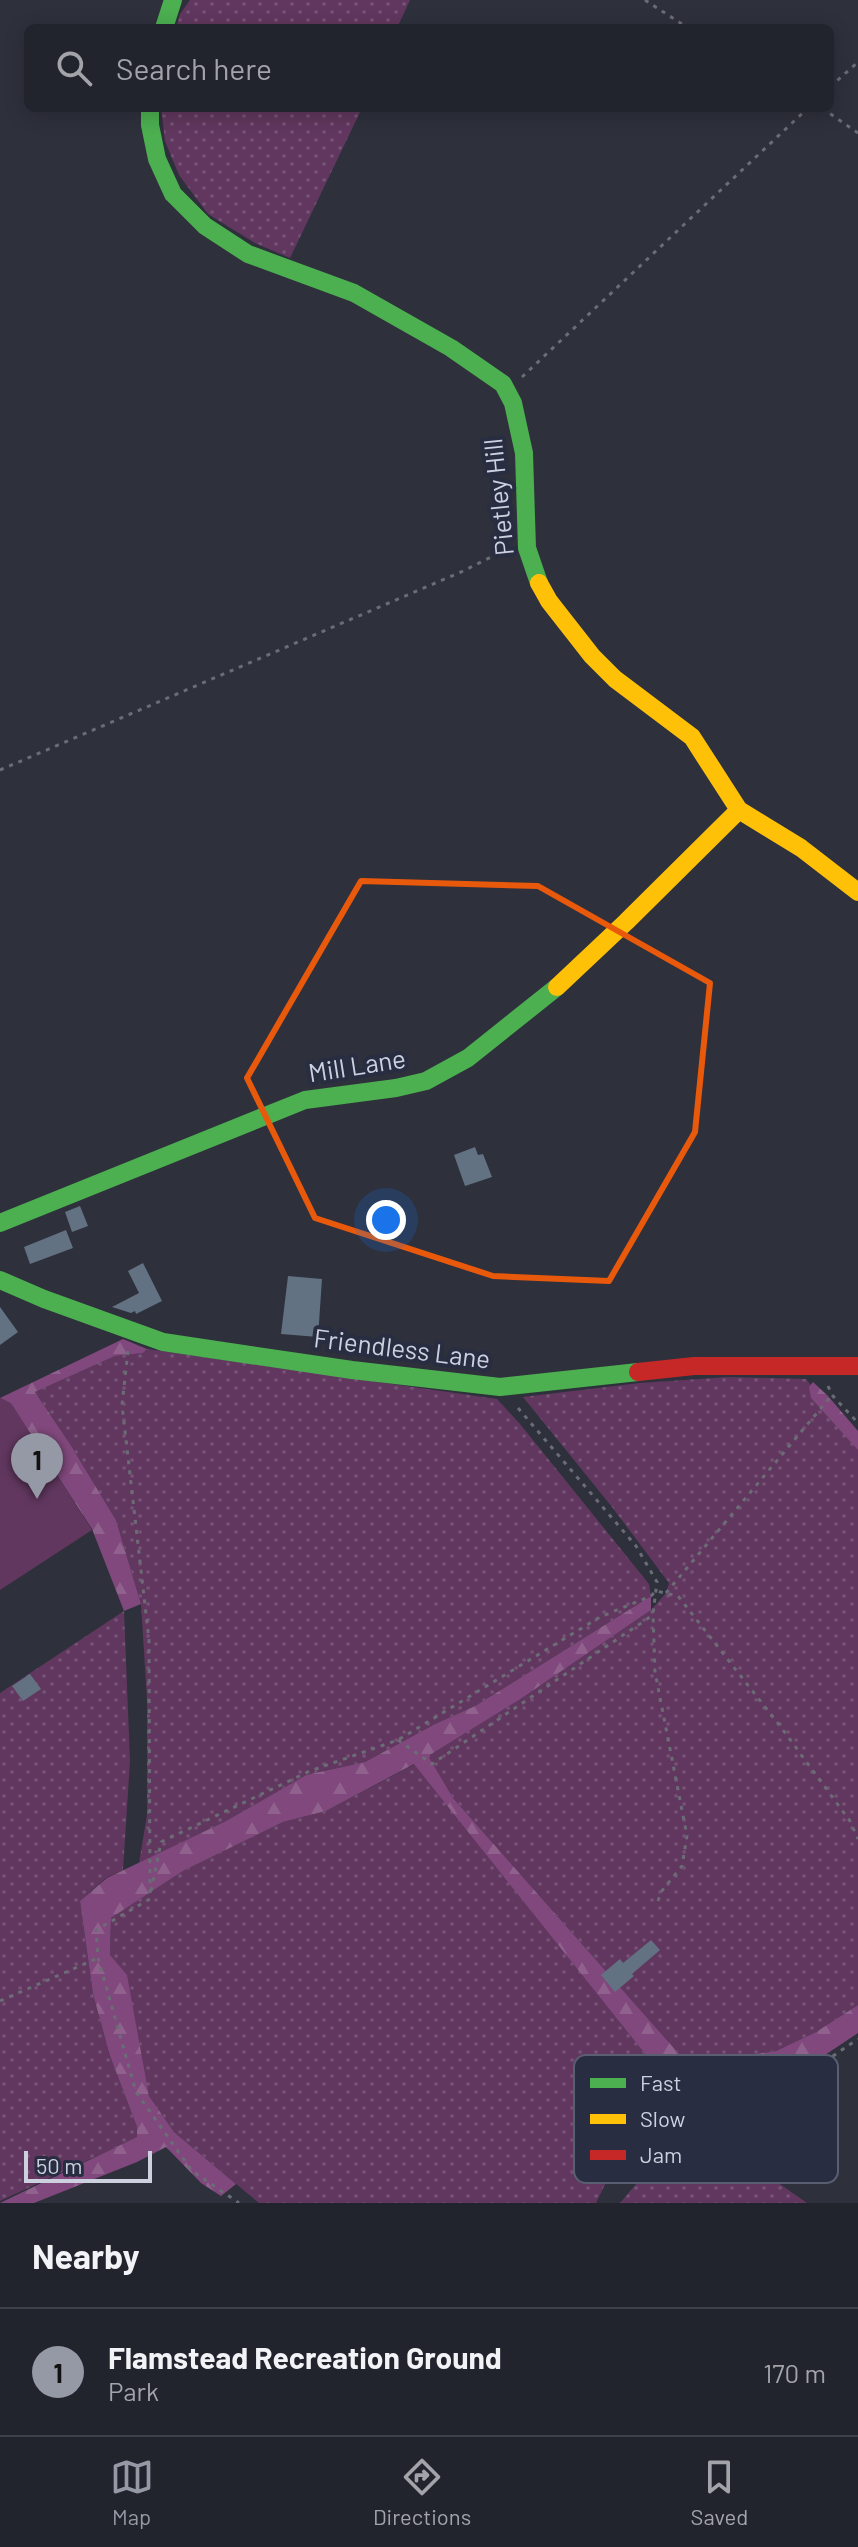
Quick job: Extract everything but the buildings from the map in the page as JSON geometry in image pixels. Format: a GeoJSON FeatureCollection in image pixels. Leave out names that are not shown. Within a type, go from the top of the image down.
{"type":"FeatureCollection","features":[{"type":"Feature","properties":{"kind":"street"},"geometry":{"type":"LineString","coordinates":[[165,24],[173,0]]}},
{"type":"Feature","properties":{"kind":"street"},"geometry":{"type":"LineString","coordinates":[[150,112],[157,159],[173,194],[205,226],[248,254],[354,293],[451,348],[490,373],[508,391]]}},
{"type":"Feature","properties":{"kind":"street","name":"Pietley Hill"},"geometry":{"type":"LineString","coordinates":[[508,391],[524,453],[527,548],[535,575],[549,601],[592,656],[615,679],[692,737],[739,810],[801,848],[858,892]]}},
{"type":"Feature","properties":{"kind":"street","name":"Mill Lane"},"geometry":{"type":"LineString","coordinates":[[0,1223],[305,1100],[329,1094],[407,1086],[445,1073],[549,995],[739,810]]}},
{"type":"Feature","properties":{"kind":"street","name":"Friendless Lane"},"geometry":{"type":"LineString","coordinates":[[0,1280],[163,1342],[320,1366],[500,1387],[694,1366],[858,1366]]}},
{"type":"Feature","properties":{"kind":"path"},"geometry":{"type":"LineString","coordinates":[[645,0],[682,24]]}},
{"type":"Feature","properties":{"kind":"path"},"geometry":{"type":"LineString","coordinates":[[834,83],[858,62]]}},
{"type":"Feature","properties":{"kind":"path"},"geometry":{"type":"LineString","coordinates":[[508,391],[804,112]]}},
{"type":"Feature","properties":{"kind":"path"},"geometry":{"type":"LineString","coordinates":[[828,112],[858,133]]}},
{"type":"Feature","properties":{"kind":"path"},"geometry":{"type":"LineString","coordinates":[[0,770],[461,572],[506,549],[527,548]]}},
{"type":"Feature","properties":{"kind":"path"},"geometry":{"type":"LineString","coordinates":[[130,1331],[122,1405],[149,1640],[150,1899]]}},
{"type":"Feature","properties":{"kind":"path"},"geometry":{"type":"LineString","coordinates":[[816,1365],[832,1395],[858,1423]]}},
{"type":"Feature","properties":{"kind":"path"},"geometry":{"type":"LineString","coordinates":[[500,1387],[636,1546],[657,1582],[653,1614],[655,1672],[687,1836],[682,1866],[661,1892],[658,1901]]}},
{"type":"Feature","properties":{"kind":"path"},"geometry":{"type":"LineString","coordinates":[[666,1593],[832,1395]]}},
{"type":"Feature","properties":{"kind":"path"},"geometry":{"type":"LineString","coordinates":[[656,1591],[678,1596],[850,1821],[858,1839]]}},
{"type":"Feature","properties":{"kind":"path"},"geometry":{"type":"LineString","coordinates":[[239,2203],[192,2171],[136,2092],[98,1958],[96,1930],[150,1899],[161,1842],[310,1771],[398,1740],[600,1617],[651,1596],[656,1591]]}},
{"type":"Feature","properties":{"kind":"path"},"geometry":{"type":"LineString","coordinates":[[398,1740],[432,1764],[653,1614]]}},
{"type":"Feature","properties":{"kind":"path"},"geometry":{"type":"LineString","coordinates":[[0,2001],[98,1958]]}},
{"type":"Feature","properties":{"kind":"path"},"geometry":{"type":"LineString","coordinates":[[834,2055],[858,2039]]}},
{"type":"Feature","properties":{"kind":"highlighted area"},"geometry":{"type":"Polygon","coordinates":[[[361,881],[538,886],[710,983],[695,1132],[609,1281],[493,1276],[315,1218],[247,1078],[361,881]]]}},
{"type":"Feature","properties":{"kind":"shaded area"},"geometry":{"type":"Polygon","coordinates":[[[190,0],[410,0],[399,24],[177,24],[190,0]]]}},
{"type":"Feature","properties":{"kind":"shaded area"},"geometry":{"type":"Polygon","coordinates":[[[161,112],[360,112],[290,258],[255,243],[208,214],[179,175],[165,141],[161,112]]]}},
{"type":"Feature","properties":{"kind":"shaded area"},"geometry":{"type":"Polygon","coordinates":[[[147,1349],[497,1399],[649,1584],[651,1596],[475,1706],[365,1762],[306,1775],[226,1821],[139,1863],[147,1815],[147,1699],[141,1604],[116,1520],[35,1392],[115,1356],[143,1353],[147,1349]]]}},
{"type":"Feature","properties":{"kind":"shaded area"},"geometry":{"type":"Polygon","coordinates":[[[728,1377],[806,1379],[858,1444],[858,2005],[816,2032],[776,2051],[749,2055],[680,2055],[453,1798],[427,1756],[519,1700],[651,1610],[666,1593],[669,1583],[523,1397],[640,1383],[728,1377]]]}},
{"type":"Feature","properties":{"kind":"shaded area"},"geometry":{"type":"Polygon","coordinates":[[[0,1398],[11,1403],[92,1530],[0,1590],[0,1398]]]}},
{"type":"Feature","properties":{"kind":"shaded area"},"geometry":{"type":"Polygon","coordinates":[[[124,1611],[130,1761],[123,1870],[106,1878],[80,1901],[93,1994],[138,2137],[0,2201],[0,1693],[124,1611]]]}},
{"type":"Feature","properties":{"kind":"shaded area"},"geometry":{"type":"Polygon","coordinates":[[[415,1764],[646,2055],[574,2055],[574,2183],[606,2183],[596,2203],[259,2203],[174,2132],[149,2096],[110,1955],[111,1918],[183,1871],[283,1822],[326,1811],[415,1764]]]}},
{"type":"Feature","properties":{"kind":"shaded area"},"geometry":{"type":"Polygon","coordinates":[[[637,2183],[778,2183],[807,2203],[620,2203],[637,2183]]]}},
{"type":"Feature","properties":{"kind":"green space"},"geometry":{"type":"Polygon","coordinates":[[[123,1339],[147,1349],[143,1353],[115,1356],[35,1392],[116,1520],[141,1604],[124,1611],[92,1529],[11,1404],[0,1398],[123,1339]]]}},
{"type":"Feature","properties":{"kind":"green space"},"geometry":{"type":"Polygon","coordinates":[[[813,1382],[858,1431],[858,1450],[811,1398],[809,1387],[813,1382]]]}},
{"type":"Feature","properties":{"kind":"green space"},"geometry":{"type":"Polygon","coordinates":[[[651,1596],[651,1610],[519,1700],[428,1756],[453,1798],[680,2055],[646,2055],[414,1764],[326,1811],[283,1822],[183,1871],[111,1918],[110,1955],[127,1975],[149,2096],[174,2132],[236,2184],[221,2196],[201,2183],[166,2147],[137,2162],[34,2203],[0,2203],[137,2137],[137,2127],[110,2056],[93,1994],[80,1901],[107,1878],[226,1821],[306,1775],[365,1762],[475,1706],[651,1596]]]}},
{"type":"Feature","properties":{"kind":"green space"},"geometry":{"type":"Polygon","coordinates":[[[858,2005],[858,2033],[825,2055],[749,2055],[776,2051],[816,2032],[858,2005]]]}},
{"type":"Feature","properties":{"kind":"traffic: fast"},"geometry":{"type":"LineString","coordinates":[[165,24],[173,0]]}},
{"type":"Feature","properties":{"kind":"traffic: fast"},"geometry":{"type":"LineString","coordinates":[[150,112],[157,159],[173,194],[205,226],[248,254],[354,293],[451,348],[503,384],[513,403],[524,453],[527,548],[539,583]]}},
{"type":"Feature","properties":{"kind":"traffic: fast"},"geometry":{"type":"LineString","coordinates":[[0,1223],[305,1100],[426,1081],[468,1058],[557,987]]}},
{"type":"Feature","properties":{"kind":"traffic: fast"},"geometry":{"type":"LineString","coordinates":[[0,1280],[163,1342],[352,1370],[500,1387],[638,1372]]}},
{"type":"Feature","properties":{"kind":"traffic: slow"},"geometry":{"type":"LineString","coordinates":[[539,583],[549,601],[592,656],[615,679],[692,737],[739,810],[801,848],[858,892]]}},
{"type":"Feature","properties":{"kind":"traffic: slow"},"geometry":{"type":"LineString","coordinates":[[557,987],[739,810]]}},
{"type":"Feature","properties":{"kind":"traffic: jam"},"geometry":{"type":"LineString","coordinates":[[638,1372],[694,1366],[858,1366]]}},
{"type":"Feature","properties":{"kind":"place","name":"Flamstead Recreation Ground"},"geometry":{"type":"Point","coordinates":[37,1499]}}]}
